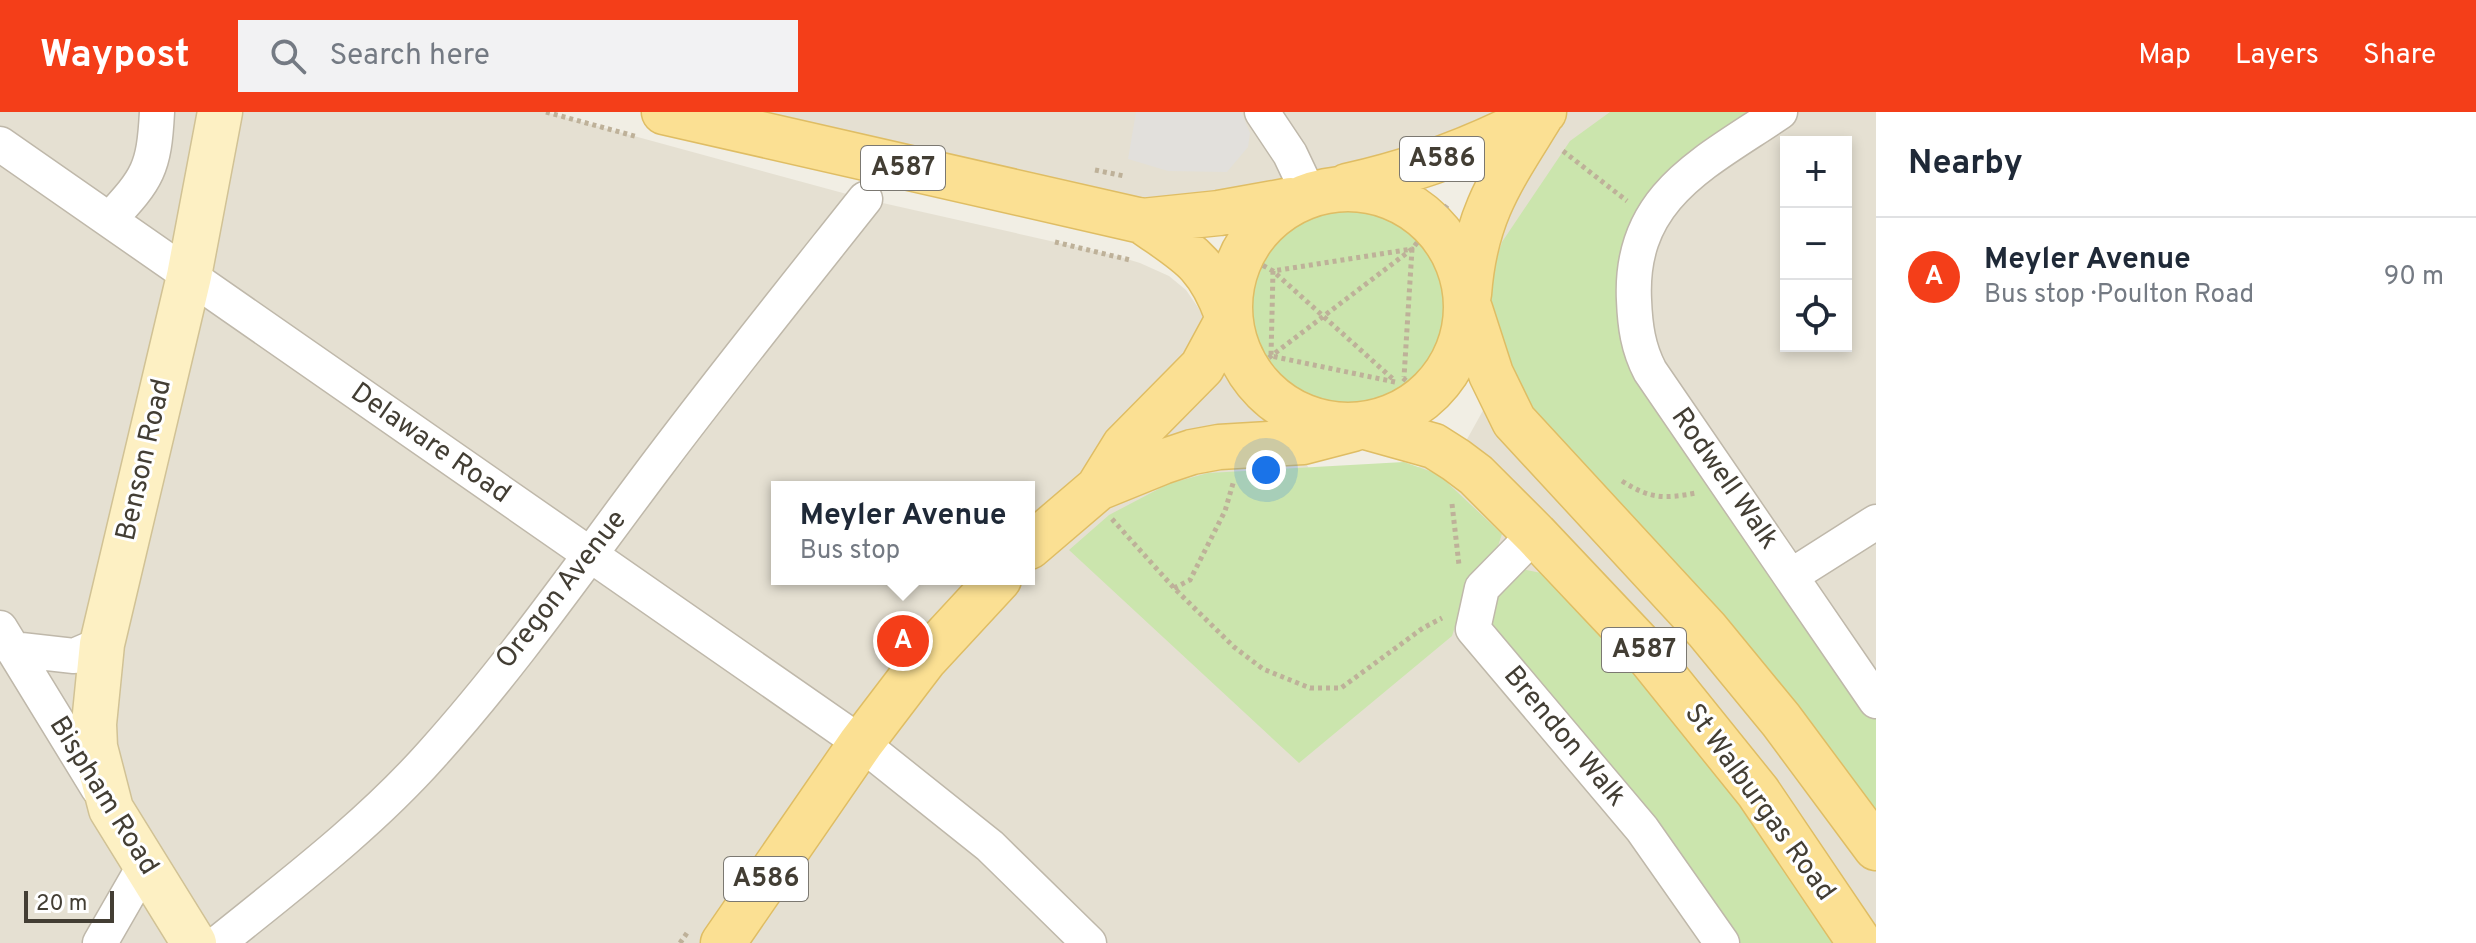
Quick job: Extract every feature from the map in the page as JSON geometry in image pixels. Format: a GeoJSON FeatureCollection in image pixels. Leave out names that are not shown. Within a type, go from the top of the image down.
{"type":"FeatureCollection","features":[{"type":"Feature","properties":{"kind":"main road","name":"Benson Road"},"geometry":{"type":"LineString","coordinates":[[111,809],[95,747],[94,724],[102,644],[189,276],[220,112]]}},
{"type":"Feature","properties":{"kind":"main road","name":"A587"},"geometry":{"type":"LineString","coordinates":[[664,112],[768,124],[1142,221],[1219,213],[1312,193]]}},
{"type":"Feature","properties":{"kind":"main road","name":"A586"},"geometry":{"type":"LineString","coordinates":[[1312,193],[1417,168],[1547,124]]}},
{"type":"Feature","properties":{"kind":"main road","name":"A586"},"geometry":{"type":"LineString","coordinates":[[1469,304],[1472,258],[1486,209],[1547,124]]}},
{"type":"Feature","properties":{"kind":"main road"},"geometry":{"type":"LineString","coordinates":[[1035,544],[1109,504],[1192,452],[1244,444],[1303,442],[1362,427],[1410,408],[1445,378],[1457,358],[1466,333],[1469,304],[1449,246],[1432,224],[1396,201],[1369,193],[1312,193],[1270,216],[1250,242],[1237,269],[1227,317],[1202,367],[1124,446],[1109,504]]}},
{"type":"Feature","properties":{"kind":"main road","name":"A587"},"geometry":{"type":"LineString","coordinates":[[1142,221],[1199,262],[1207,272],[1227,317]]}},
{"type":"Feature","properties":{"kind":"main road","name":"A587"},"geometry":{"type":"LineString","coordinates":[[1469,304],[1491,374],[1514,421],[1707,630],[1781,720],[1876,848]]}},
{"type":"Feature","properties":{"kind":"main road","name":"St Walburgas Road"},"geometry":{"type":"LineString","coordinates":[[1227,317],[1239,353],[1250,372],[1264,388],[1296,411],[1336,424],[1362,427],[1434,446],[1476,475],[1638,643],[1758,792],[1860,943]]}},
{"type":"Feature","properties":{"kind":"main road","name":"A586"},"geometry":{"type":"LineString","coordinates":[[723,943],[861,743],[925,659],[993,585]]}},
{"type":"Feature","properties":{"kind":"main road","name":"Bispham Road"},"geometry":{"type":"LineString","coordinates":[[111,809],[194,943]]}},
{"type":"Feature","properties":{"kind":"street"},"geometry":{"type":"LineString","coordinates":[[110,219],[141,184],[152,162],[157,112]]}},
{"type":"Feature","properties":{"kind":"street"},"geometry":{"type":"LineString","coordinates":[[1262,112],[1312,193]]}},
{"type":"Feature","properties":{"kind":"street"},"geometry":{"type":"LineString","coordinates":[[1660,202],[1709,160],[1780,112]]}},
{"type":"Feature","properties":{"kind":"street","name":"Delaware Road"},"geometry":{"type":"LineString","coordinates":[[0,144],[861,743],[990,846],[1089,943]]}},
{"type":"Feature","properties":{"kind":"street","name":"Oregon Avenue"},"geometry":{"type":"LineString","coordinates":[[218,943],[380,807],[431,755],[590,556],[738,359],[865,199]]}},
{"type":"Feature","properties":{"kind":"street","name":"Rodwell Walk"},"geometry":{"type":"LineString","coordinates":[[1660,202],[1642,237],[1636,259],[1633,285],[1640,352],[1876,701]]}},
{"type":"Feature","properties":{"kind":"street"},"geometry":{"type":"LineString","coordinates":[[1791,576],[1876,522]]}},
{"type":"Feature","properties":{"kind":"street"},"geometry":{"type":"LineString","coordinates":[[1467,618],[1482,588],[1535,534]]}},
{"type":"Feature","properties":{"kind":"street","name":"Brendon Walk"},"geometry":{"type":"LineString","coordinates":[[1467,618],[1642,829],[1722,943]]}},
{"type":"Feature","properties":{"kind":"street","name":"Bispham Road"},"geometry":{"type":"LineString","coordinates":[[6,638],[74,656],[102,644]]}},
{"type":"Feature","properties":{"kind":"street","name":"Bispham Road"},"geometry":{"type":"LineString","coordinates":[[6,638],[111,809]]}},
{"type":"Feature","properties":{"kind":"street"},"geometry":{"type":"LineString","coordinates":[[100,943],[146,863]]}},
{"type":"Feature","properties":{"kind":"path"},"geometry":{"type":"LineString","coordinates":[[1547,124],[1631,203],[1660,202]]}},
{"type":"Feature","properties":{"kind":"path"},"geometry":{"type":"LineString","coordinates":[[1273,271],[1412,249]]}},
{"type":"Feature","properties":{"kind":"path"},"geometry":{"type":"LineString","coordinates":[[1271,356],[1412,249]]}},
{"type":"Feature","properties":{"kind":"path"},"geometry":{"type":"LineString","coordinates":[[1271,356],[1395,382],[1407,380],[1412,249]]}},
{"type":"Feature","properties":{"kind":"path"},"geometry":{"type":"LineString","coordinates":[[1260,263],[1324,315],[1395,382]]}},
{"type":"Feature","properties":{"kind":"path"},"geometry":{"type":"LineString","coordinates":[[1271,356],[1273,271]]}},
{"type":"Feature","properties":{"kind":"path"},"geometry":{"type":"LineString","coordinates":[[1174,588],[1190,580],[1225,511],[1236,471]]}},
{"type":"Feature","properties":{"kind":"path"},"geometry":{"type":"LineString","coordinates":[[1619,478],[1642,494],[1667,498],[1727,484]]}},
{"type":"Feature","properties":{"kind":"path"},"geometry":{"type":"LineString","coordinates":[[1452,500],[1459,567]]}},
{"type":"Feature","properties":{"kind":"path"},"geometry":{"type":"LineString","coordinates":[[1109,504],[1174,588],[1234,647],[1263,669],[1310,688],[1341,688],[1423,628],[1467,618]]}},
{"type":"Feature","properties":{"kind":"shaded area"},"geometry":{"type":"Polygon","coordinates":[[[0,112],[546,112],[865,199],[1117,256],[1169,276],[1186,290],[1313,474],[1409,469],[1456,459],[1505,371],[1485,259],[1541,115],[1337,188],[1219,213],[765,135],[771,112],[1876,112],[1876,943],[0,943],[0,112]]]}},
{"type":"Feature","properties":{"kind":"shaded area"},"geometry":{"type":"Polygon","coordinates":[[[1136,112],[1241,112],[1250,133],[1248,147],[1227,172],[1168,171],[1128,159],[1136,112]]]}},
{"type":"Feature","properties":{"kind":"green space"},"geometry":{"type":"Polygon","coordinates":[[[1610,112],[1780,112],[1660,202],[1640,352],[1876,704],[1876,848],[1525,434],[1479,315],[1502,242],[1570,141],[1610,112]]]}},
{"type":"Feature","properties":{"kind":"green space"},"geometry":{"type":"Polygon","coordinates":[[[1349,206],[1387,213],[1420,235],[1442,268],[1449,306],[1442,344],[1420,377],[1387,399],[1349,406],[1311,399],[1278,377],[1256,344],[1249,306],[1256,268],[1278,235],[1311,213],[1349,206]]]}},
{"type":"Feature","properties":{"kind":"green space"},"geometry":{"type":"Polygon","coordinates":[[[1404,462],[1438,474],[1502,534],[1495,555],[1461,608],[1452,636],[1299,763],[1069,550],[1109,515],[1168,484],[1208,473],[1404,462]]]}},
{"type":"Feature","properties":{"kind":"green space"},"geometry":{"type":"Polygon","coordinates":[[[1522,569],[1546,574],[1649,688],[1750,811],[1839,943],[1722,943],[1493,630],[1488,605],[1522,569]]]}},
{"type":"Feature","properties":{"kind":"place","name":"Meyler Avenue"},"geometry":{"type":"Point","coordinates":[903,641]}}]}
